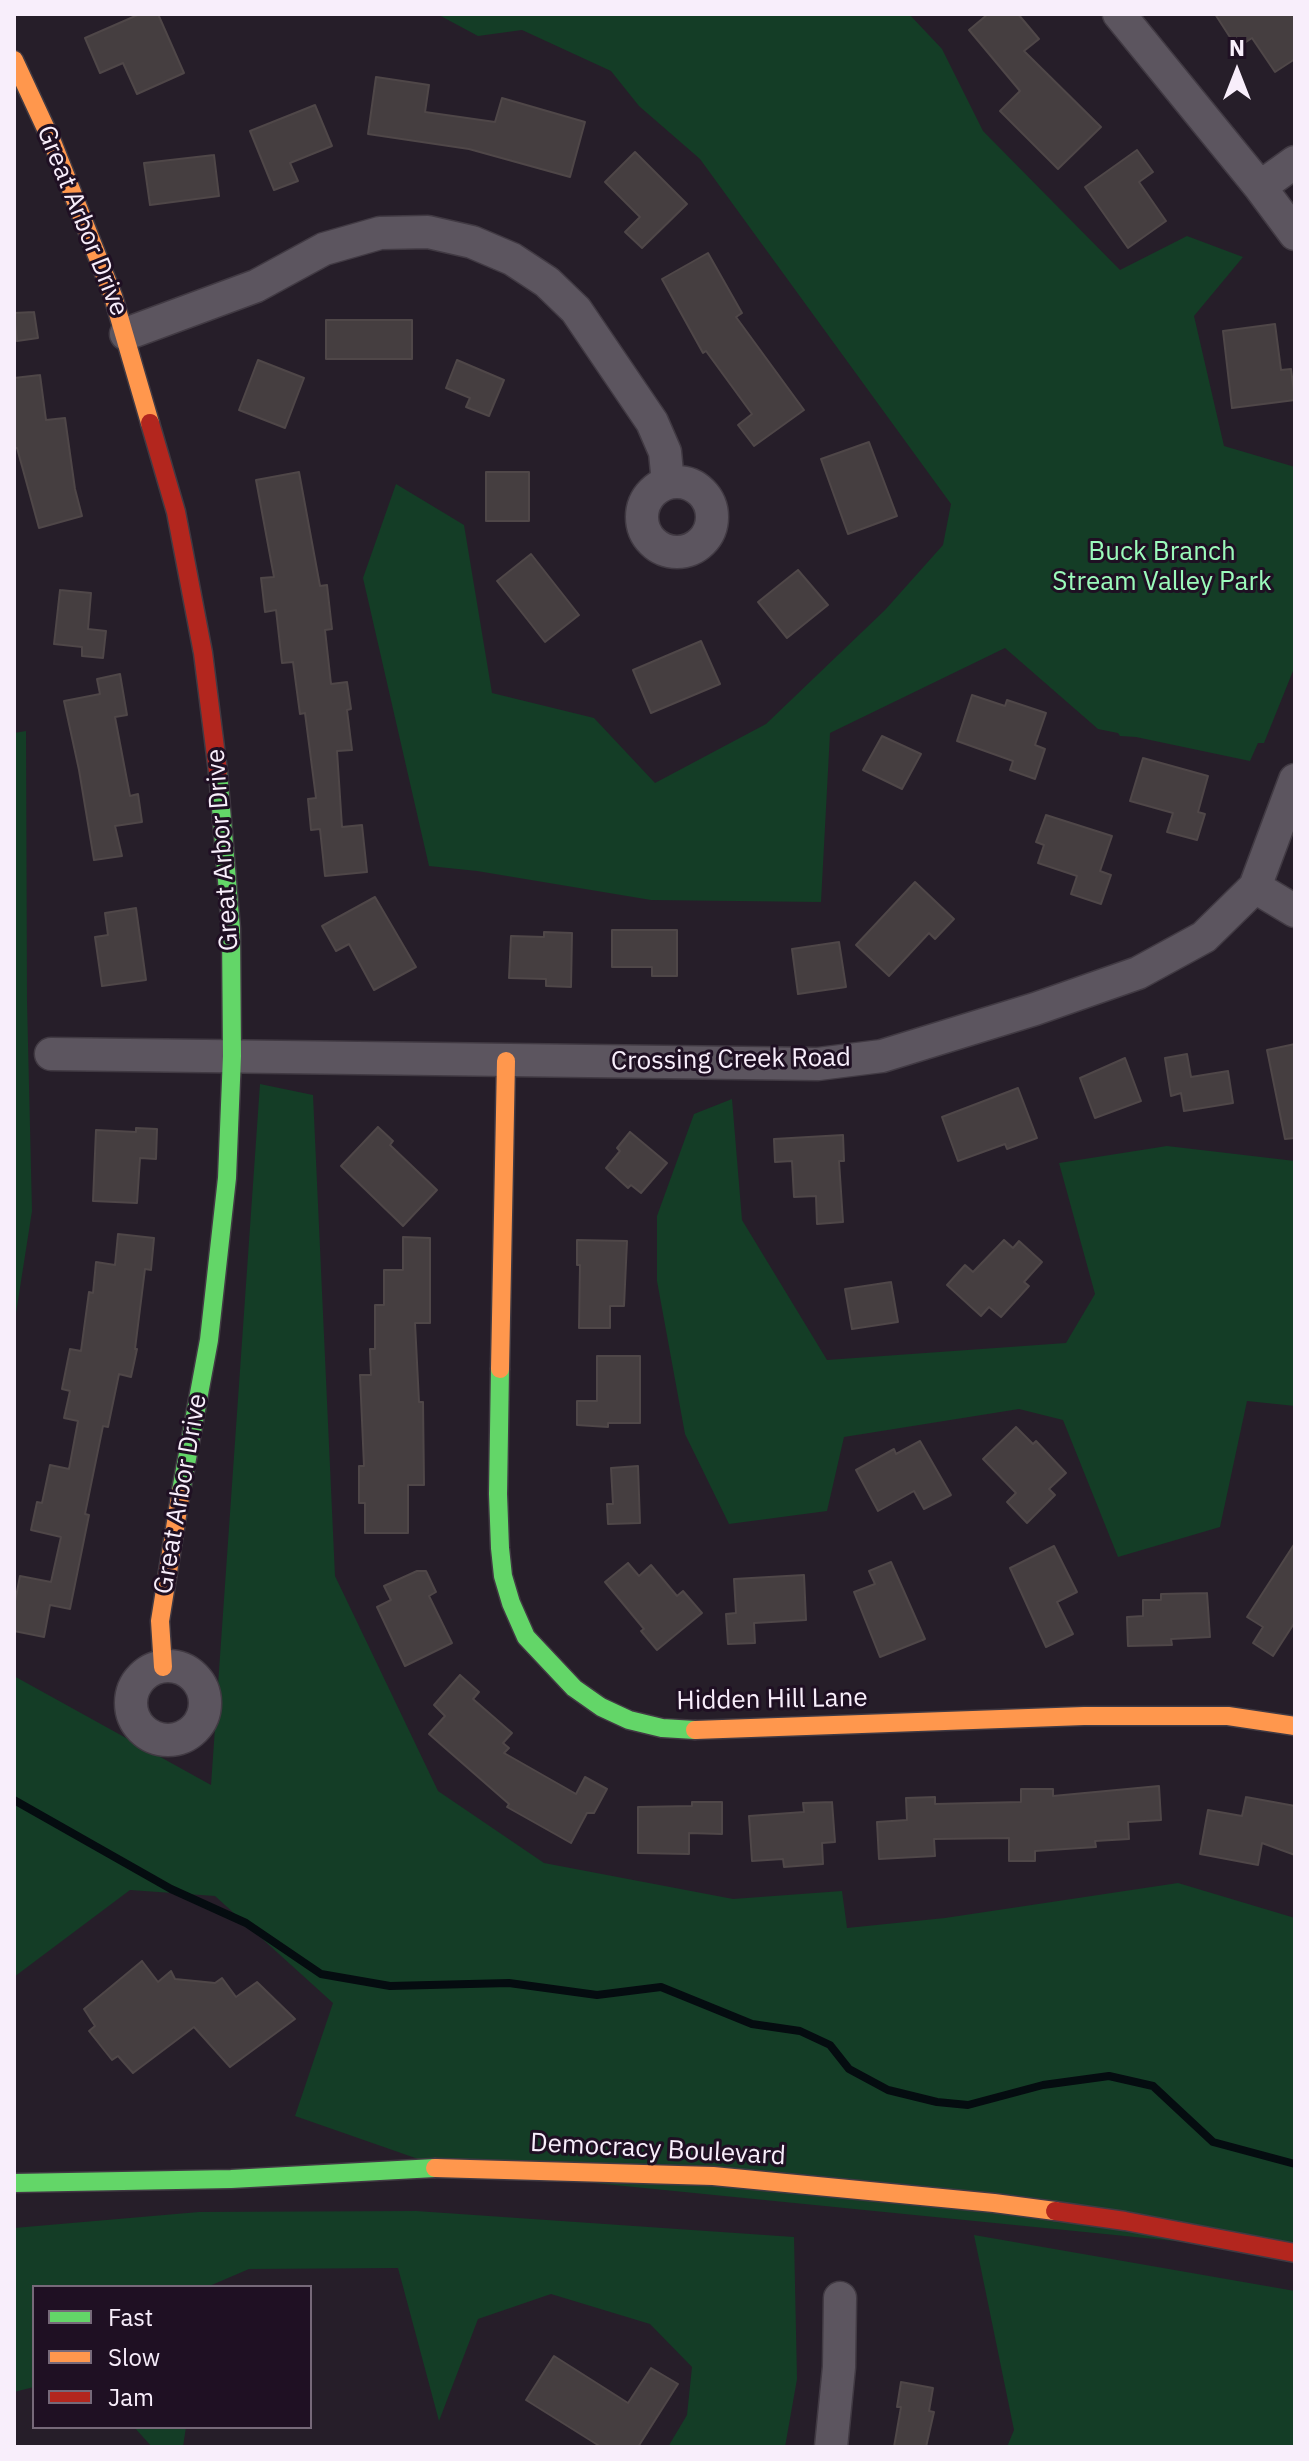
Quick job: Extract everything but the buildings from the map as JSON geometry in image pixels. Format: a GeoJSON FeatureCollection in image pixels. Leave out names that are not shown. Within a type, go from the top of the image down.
{"type":"FeatureCollection","features":[{"type":"Feature","properties":{"kind":"street"},"geometry":{"type":"LineString","coordinates":[[1119,14],[1295,234]]}},
{"type":"Feature","properties":{"kind":"street","name":"Great Arbor Drive"},"geometry":{"type":"LineString","coordinates":[[14,60],[53,144],[126,334],[176,512],[212,715],[223,817],[231,929],[232,1056],[228,1165],[221,1252],[209,1340],[166,1572],[160,1621],[163,1667]]}},
{"type":"Feature","properties":{"kind":"street"},"geometry":{"type":"LineString","coordinates":[[1260,187],[1295,162]]}},
{"type":"Feature","properties":{"kind":"street"},"geometry":{"type":"LineString","coordinates":[[126,334],[256,286],[324,249],[380,233],[428,232],[472,242],[512,259],[576,310],[652,422],[665,452],[668,483]]}},
{"type":"Feature","properties":{"kind":"street","name":"Crossing Creek Road"},"geometry":{"type":"LineString","coordinates":[[51,1054],[818,1064],[882,1056],[1035,1009],[1138,973],[1204,937],[1255,887],[1295,780]]}},
{"type":"Feature","properties":{"kind":"street"},"geometry":{"type":"LineString","coordinates":[[1255,887],[1295,911]]}},
{"type":"Feature","properties":{"kind":"street","name":"Hidden Hill Lane"},"geometry":{"type":"LineString","coordinates":[[506,1061],[499,1463],[503,1576],[526,1637],[574,1688],[601,1707],[629,1720],[662,1728],[697,1730],[1084,1716],[1228,1716],[1295,1726]]}},
{"type":"Feature","properties":{"kind":"street","name":"Democracy Boulevard"},"geometry":{"type":"LineString","coordinates":[[14,2183],[231,2179],[444,2168],[713,2176],[994,2203],[1125,2221],[1295,2253]]}},
{"type":"Feature","properties":{"kind":"street"},"geometry":{"type":"LineString","coordinates":[[831,2447],[839,2367],[840,2298]]}},
{"type":"Feature","properties":{"kind":"green space","name":"Buck Branch Stream Valley Park"},"geometry":{"type":"Polygon","coordinates":[[[437,14],[909,14],[942,49],[983,131],[1120,270],[1187,236],[1243,257],[1194,316],[1224,446],[1295,467],[1295,666],[1264,743],[1258,743],[1250,761],[1098,729],[1005,648],[830,733],[821,902],[651,900],[429,866],[363,578],[396,484],[464,525],[492,693],[594,718],[655,783],[766,724],[885,610],[943,545],[951,504],[700,159],[639,106],[611,71],[522,30],[478,36],[437,14]]]}},
{"type":"Feature","properties":{"kind":"green space"},"geometry":{"type":"Polygon","coordinates":[[[26,731],[32,1211],[14,1326],[14,733],[26,731]]]}},
{"type":"Feature","properties":{"kind":"green space"},"geometry":{"type":"Polygon","coordinates":[[[260,1084],[313,1095],[335,1576],[438,1791],[544,1863],[733,1899],[842,1891],[847,1928],[945,1918],[1178,1883],[1295,1918],[1295,2253],[444,2168],[295,2116],[333,2003],[215,1896],[130,1890],[14,1977],[14,1676],[211,1785],[260,1084]]]}},
{"type":"Feature","properties":{"kind":"green space"},"geometry":{"type":"Polygon","coordinates":[[[732,1099],[742,1220],[827,1360],[1066,1343],[1095,1294],[1059,1163],[1167,1146],[1295,1161],[1295,1406],[1247,1401],[1220,1527],[1118,1557],[1063,1420],[1019,1409],[844,1437],[827,1511],[729,1524],[685,1434],[657,1281],[657,1216],[694,1114],[732,1099]]]}},
{"type":"Feature","properties":{"kind":"green space"},"geometry":{"type":"Polygon","coordinates":[[[416,2211],[794,2237],[797,2379],[785,2447],[668,2447],[687,2415],[692,2367],[650,2324],[551,2294],[478,2319],[439,2421],[398,2268],[249,2269],[212,2285],[32,2285],[32,2388],[14,2392],[14,2228],[199,2212],[416,2211]]]}},
{"type":"Feature","properties":{"kind":"green space"},"geometry":{"type":"Polygon","coordinates":[[[974,2235],[1295,2291],[1295,2447],[1007,2447],[1014,2430],[974,2235]]]}},
{"type":"Feature","properties":{"kind":"green space"},"geometry":{"type":"Polygon","coordinates":[[[136,2429],[186,2429],[183,2447],[152,2447],[136,2429]]]}},
{"type":"Feature","properties":{"kind":"waterway"},"geometry":{"type":"LineString","coordinates":[[14,1800],[171,1889],[246,1923],[321,1974],[390,1986],[509,1983],[597,1995],[661,1987],[752,2024],[800,2031],[830,2045],[849,2069],[888,2090],[937,2102],[968,2105],[1043,2085],[1109,2076],[1153,2086],[1213,2142],[1295,2164]]}},
{"type":"Feature","properties":{"kind":"traffic: fast"},"geometry":{"type":"LineString","coordinates":[[181,1491],[209,1340],[227,1178],[232,1056],[231,929],[218,772]]}},
{"type":"Feature","properties":{"kind":"traffic: fast"},"geometry":{"type":"LineString","coordinates":[[500,1369],[500,1548],[503,1576],[526,1637],[574,1688],[601,1707],[629,1720],[662,1728],[695,1730]]}},
{"type":"Feature","properties":{"kind":"traffic: fast"},"geometry":{"type":"LineString","coordinates":[[14,2183],[231,2179],[435,2168]]}},
{"type":"Feature","properties":{"kind":"traffic: slow"},"geometry":{"type":"LineString","coordinates":[[14,60],[53,144],[113,296],[150,423]]}},
{"type":"Feature","properties":{"kind":"traffic: slow"},"geometry":{"type":"LineString","coordinates":[[500,1369],[506,1061]]}},
{"type":"Feature","properties":{"kind":"traffic: slow"},"geometry":{"type":"LineString","coordinates":[[163,1667],[160,1621],[181,1491]]}},
{"type":"Feature","properties":{"kind":"traffic: slow"},"geometry":{"type":"LineString","coordinates":[[695,1730],[1084,1716],[1228,1716],[1295,1726]]}},
{"type":"Feature","properties":{"kind":"traffic: slow"},"geometry":{"type":"LineString","coordinates":[[435,2168],[713,2176],[1055,2211]]}},
{"type":"Feature","properties":{"kind":"traffic: jam"},"geometry":{"type":"LineString","coordinates":[[150,423],[176,512],[203,653],[218,772]]}},
{"type":"Feature","properties":{"kind":"traffic: jam"},"geometry":{"type":"LineString","coordinates":[[1055,2211],[1295,2253]]}}]}
